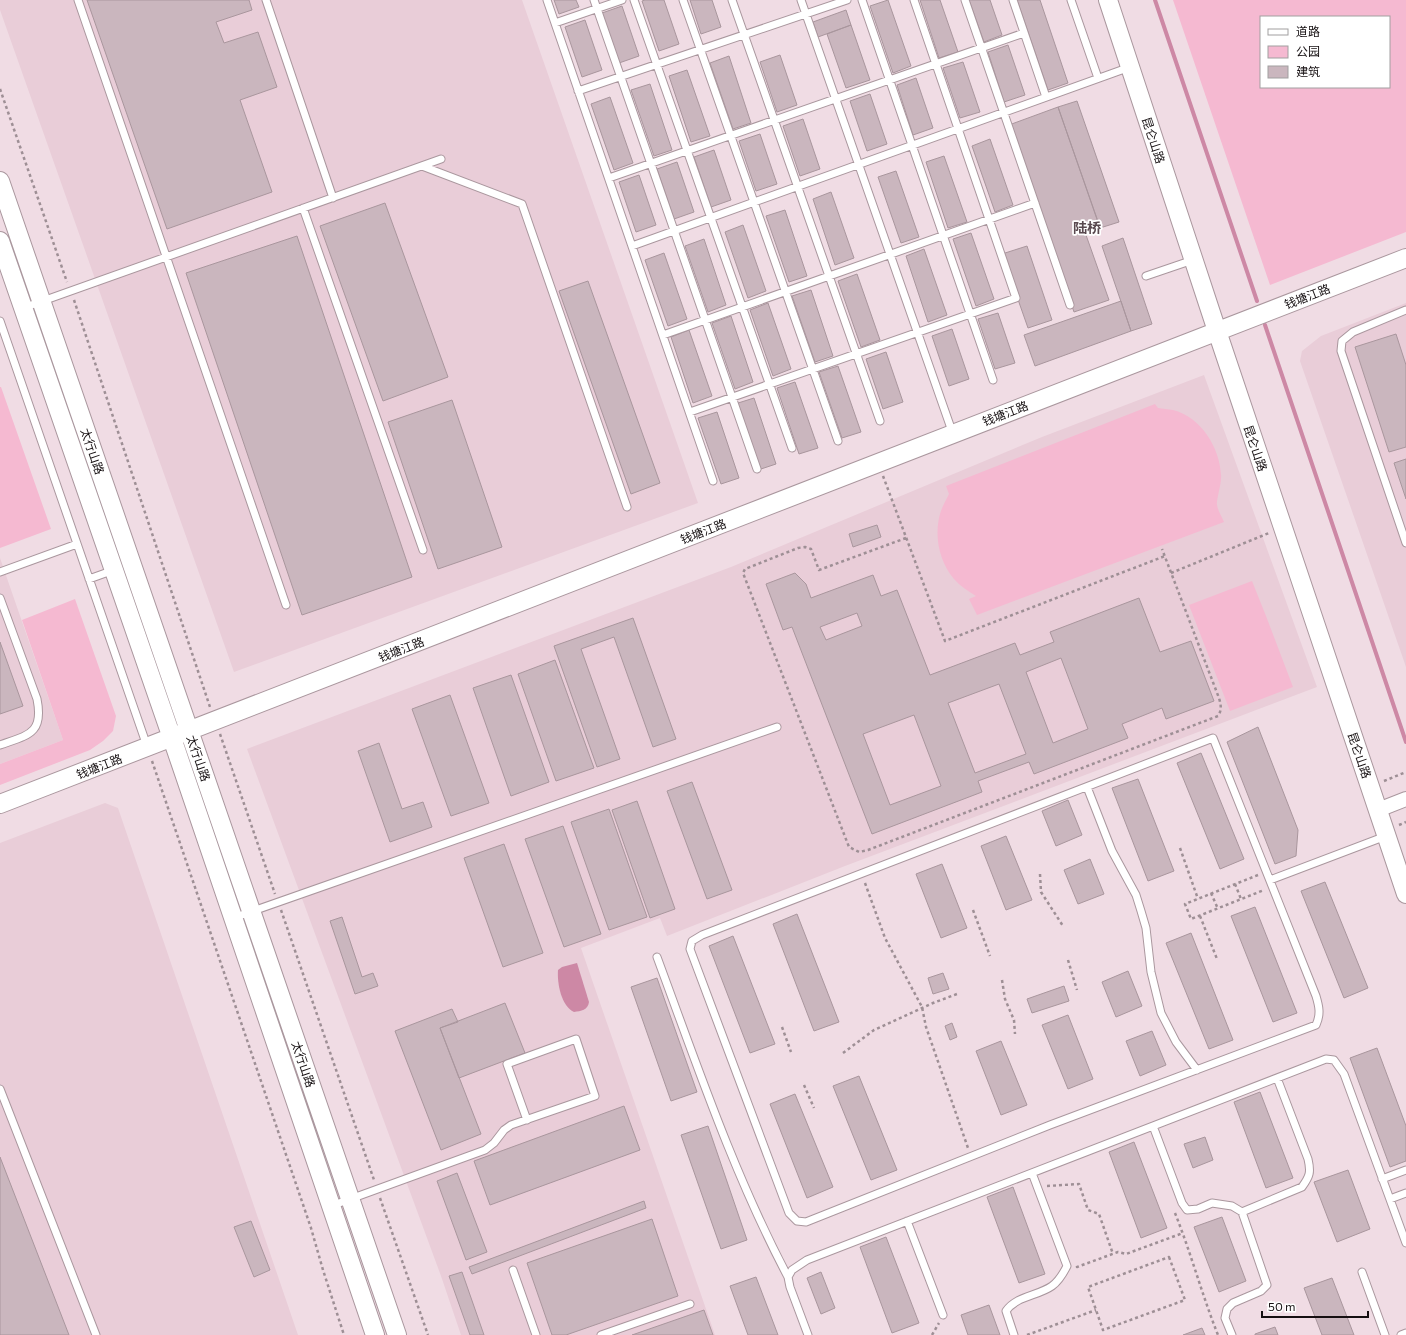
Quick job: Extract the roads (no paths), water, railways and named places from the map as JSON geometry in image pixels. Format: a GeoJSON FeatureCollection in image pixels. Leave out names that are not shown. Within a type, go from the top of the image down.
{"type":"FeatureCollection","features":[{"type":"Feature","properties":{"kind":"street","name":"昆仑山路"},"geometry":{"type":"LineString","coordinates":[[1108,0],[1217,331],[1406,894]]}},
{"type":"Feature","properties":{"kind":"street","name":"太行山路"},"geometry":{"type":"LineString","coordinates":[[0,181],[397,1335]]}},
{"type":"Feature","properties":{"kind":"street","name":"太行山路"},"geometry":{"type":"LineString","coordinates":[[0,241],[172,738],[375,1335]]}},
{"type":"Feature","properties":{"kind":"street","name":"钱塘江路"},"geometry":{"type":"LineString","coordinates":[[0,804],[1406,258]]}},
{"type":"Feature","properties":{"kind":"street"},"geometry":{"type":"LineString","coordinates":[[1378,810],[1406,799]]}},
{"type":"Feature","properties":{"kind":"lane"},"geometry":{"type":"LineString","coordinates":[[78,0],[286,606]]}},
{"type":"Feature","properties":{"kind":"lane"},"geometry":{"type":"LineString","coordinates":[[266,0],[333,198]]}},
{"type":"Feature","properties":{"kind":"lane"},"geometry":{"type":"LineString","coordinates":[[547,0],[713,481]]}},
{"type":"Feature","properties":{"kind":"lane"},"geometry":{"type":"LineString","coordinates":[[594,0],[757,469]]}},
{"type":"Feature","properties":{"kind":"lane"},"geometry":{"type":"LineString","coordinates":[[555,24],[622,0]]}},
{"type":"Feature","properties":{"kind":"lane"},"geometry":{"type":"LineString","coordinates":[[634,0],[792,448]]}},
{"type":"Feature","properties":{"kind":"lane"},"geometry":{"type":"LineString","coordinates":[[683,0],[838,440]]}},
{"type":"Feature","properties":{"kind":"lane"},"geometry":{"type":"LineString","coordinates":[[732,0],[880,421]]}},
{"type":"Feature","properties":{"kind":"lane"},"geometry":{"type":"LineString","coordinates":[[800,0],[953,434]]}},
{"type":"Feature","properties":{"kind":"lane"},"geometry":{"type":"LineString","coordinates":[[578,91],[847,0]]}},
{"type":"Feature","properties":{"kind":"lane"},"geometry":{"type":"LineString","coordinates":[[862,0],[993,380]]}},
{"type":"Feature","properties":{"kind":"lane"},"geometry":{"type":"LineString","coordinates":[[690,412],[1016,298],[914,0]]}},
{"type":"Feature","properties":{"kind":"lane"},"geometry":{"type":"LineString","coordinates":[[965,0],[1070,305]]}},
{"type":"Feature","properties":{"kind":"lane"},"geometry":{"type":"LineString","coordinates":[[1013,0],[1046,97]]}},
{"type":"Feature","properties":{"kind":"lane"},"geometry":{"type":"LineString","coordinates":[[1071,0],[1098,78]]}},
{"type":"Feature","properties":{"kind":"lane"},"geometry":{"type":"LineString","coordinates":[[609,178],[1024,33]]}},
{"type":"Feature","properties":{"kind":"lane"},"geometry":{"type":"LineString","coordinates":[[632,246],[1130,67]]}},
{"type":"Feature","properties":{"kind":"lane"},"geometry":{"type":"LineString","coordinates":[[23,308],[442,159]]}},
{"type":"Feature","properties":{"kind":"lane"},"geometry":{"type":"LineString","coordinates":[[422,166],[522,204],[627,507]]}},
{"type":"Feature","properties":{"kind":"lane"},"geometry":{"type":"LineString","coordinates":[[663,335],[1035,203]]}},
{"type":"Feature","properties":{"kind":"lane"},"geometry":{"type":"LineString","coordinates":[[303,208],[423,550]]}},
{"type":"Feature","properties":{"kind":"lane"},"geometry":{"type":"LineString","coordinates":[[1146,276],[1194,260]]}},
{"type":"Feature","properties":{"kind":"lane"},"geometry":{"type":"LineString","coordinates":[[1406,310],[1352,332],[1342,341],[1341,351],[1406,543]]}},
{"type":"Feature","properties":{"kind":"lane"},"geometry":{"type":"LineString","coordinates":[[0,321],[148,747]]}},
{"type":"Feature","properties":{"kind":"lane"},"geometry":{"type":"LineString","coordinates":[[0,572],[77,544]]}},
{"type":"Feature","properties":{"kind":"lane"},"geometry":{"type":"LineString","coordinates":[[89,579],[114,570]]}},
{"type":"Feature","properties":{"kind":"lane"},"geometry":{"type":"LineString","coordinates":[[0,598],[37,699],[39,711],[38,725],[29,734],[0,745]]}},
{"type":"Feature","properties":{"kind":"lane"},"geometry":{"type":"LineString","coordinates":[[233,918],[777,727]]}},
{"type":"Feature","properties":{"kind":"lane"},"geometry":{"type":"LineString","coordinates":[[1213,738],[1316,996],[1319,1018],[1316,1025],[1050,1125],[806,1222],[797,1221],[789,1213],[690,949],[692,941],[702,935],[1087,787],[1213,738]]}},
{"type":"Feature","properties":{"kind":"lane"},"geometry":{"type":"LineString","coordinates":[[1087,787],[1112,851],[1136,895],[1141,910],[1146,928],[1151,972],[1161,1013],[1176,1042],[1197,1070]]}},
{"type":"Feature","properties":{"kind":"lane"},"geometry":{"type":"LineString","coordinates":[[1270,880],[1386,836]]}},
{"type":"Feature","properties":{"kind":"lane"},"geometry":{"type":"LineString","coordinates":[[657,957],[712,1106],[768,1238],[788,1278],[808,1335]]}},
{"type":"Feature","properties":{"kind":"lane"},"geometry":{"type":"LineString","coordinates":[[331,1206],[484,1150],[494,1143],[504,1130],[511,1125],[527,1120],[595,1096],[576,1039],[507,1064],[527,1120]]}},
{"type":"Feature","properties":{"kind":"lane"},"geometry":{"type":"LineString","coordinates":[[788,1278],[792,1270],[807,1260],[1326,1059],[1334,1060],[1344,1074],[1406,1243]]}},
{"type":"Feature","properties":{"kind":"lane"},"geometry":{"type":"LineString","coordinates":[[1242,1212],[1302,1187],[1308,1179],[1310,1169],[1308,1159],[1277,1078]]}},
{"type":"Feature","properties":{"kind":"lane"},"geometry":{"type":"LineString","coordinates":[[0,1089],[96,1335]]}},
{"type":"Feature","properties":{"kind":"lane"},"geometry":{"type":"LineString","coordinates":[[1153,1126],[1182,1203],[1187,1210],[1198,1209],[1212,1202],[1232,1206],[1242,1212],[1267,1285],[1261,1291],[1233,1303],[1227,1309],[1225,1318],[1232,1335]]}},
{"type":"Feature","properties":{"kind":"lane"},"geometry":{"type":"LineString","coordinates":[[1382,1178],[1406,1170]]}},
{"type":"Feature","properties":{"kind":"lane"},"geometry":{"type":"LineString","coordinates":[[1014,1335],[1006,1311],[1010,1305],[1052,1286],[1061,1277],[1067,1266],[1032,1173]]}},
{"type":"Feature","properties":{"kind":"lane"},"geometry":{"type":"LineString","coordinates":[[1390,1199],[1406,1193]]}},
{"type":"Feature","properties":{"kind":"lane"},"geometry":{"type":"LineString","coordinates":[[907,1221],[943,1315]]}},
{"type":"Feature","properties":{"kind":"lane"},"geometry":{"type":"LineString","coordinates":[[513,1270],[536,1335]]}},
{"type":"Feature","properties":{"kind":"lane"},"geometry":{"type":"LineString","coordinates":[[1362,1272],[1385,1335]]}},
{"type":"Feature","properties":{"kind":"lane"},"geometry":{"type":"LineString","coordinates":[[601,1335],[690,1304]]}},
{"type":"Feature","properties":{"kind":"lane"},"geometry":{"type":"LineString","coordinates":[[1401,1335],[1406,1333]]}},
{"type":"Feature","properties":{"kind":"waterway"},"geometry":{"type":"LineString","coordinates":[[1155,0],[1257,301]]}},
{"type":"Feature","properties":{"kind":"waterway"},"geometry":{"type":"LineString","coordinates":[[1265,325],[1406,742]]}},
{"type":"Feature","properties":{"kind":"district","name":"陆桥"},"geometry":{"type":"Point","coordinates":[1087,227]}}]}
